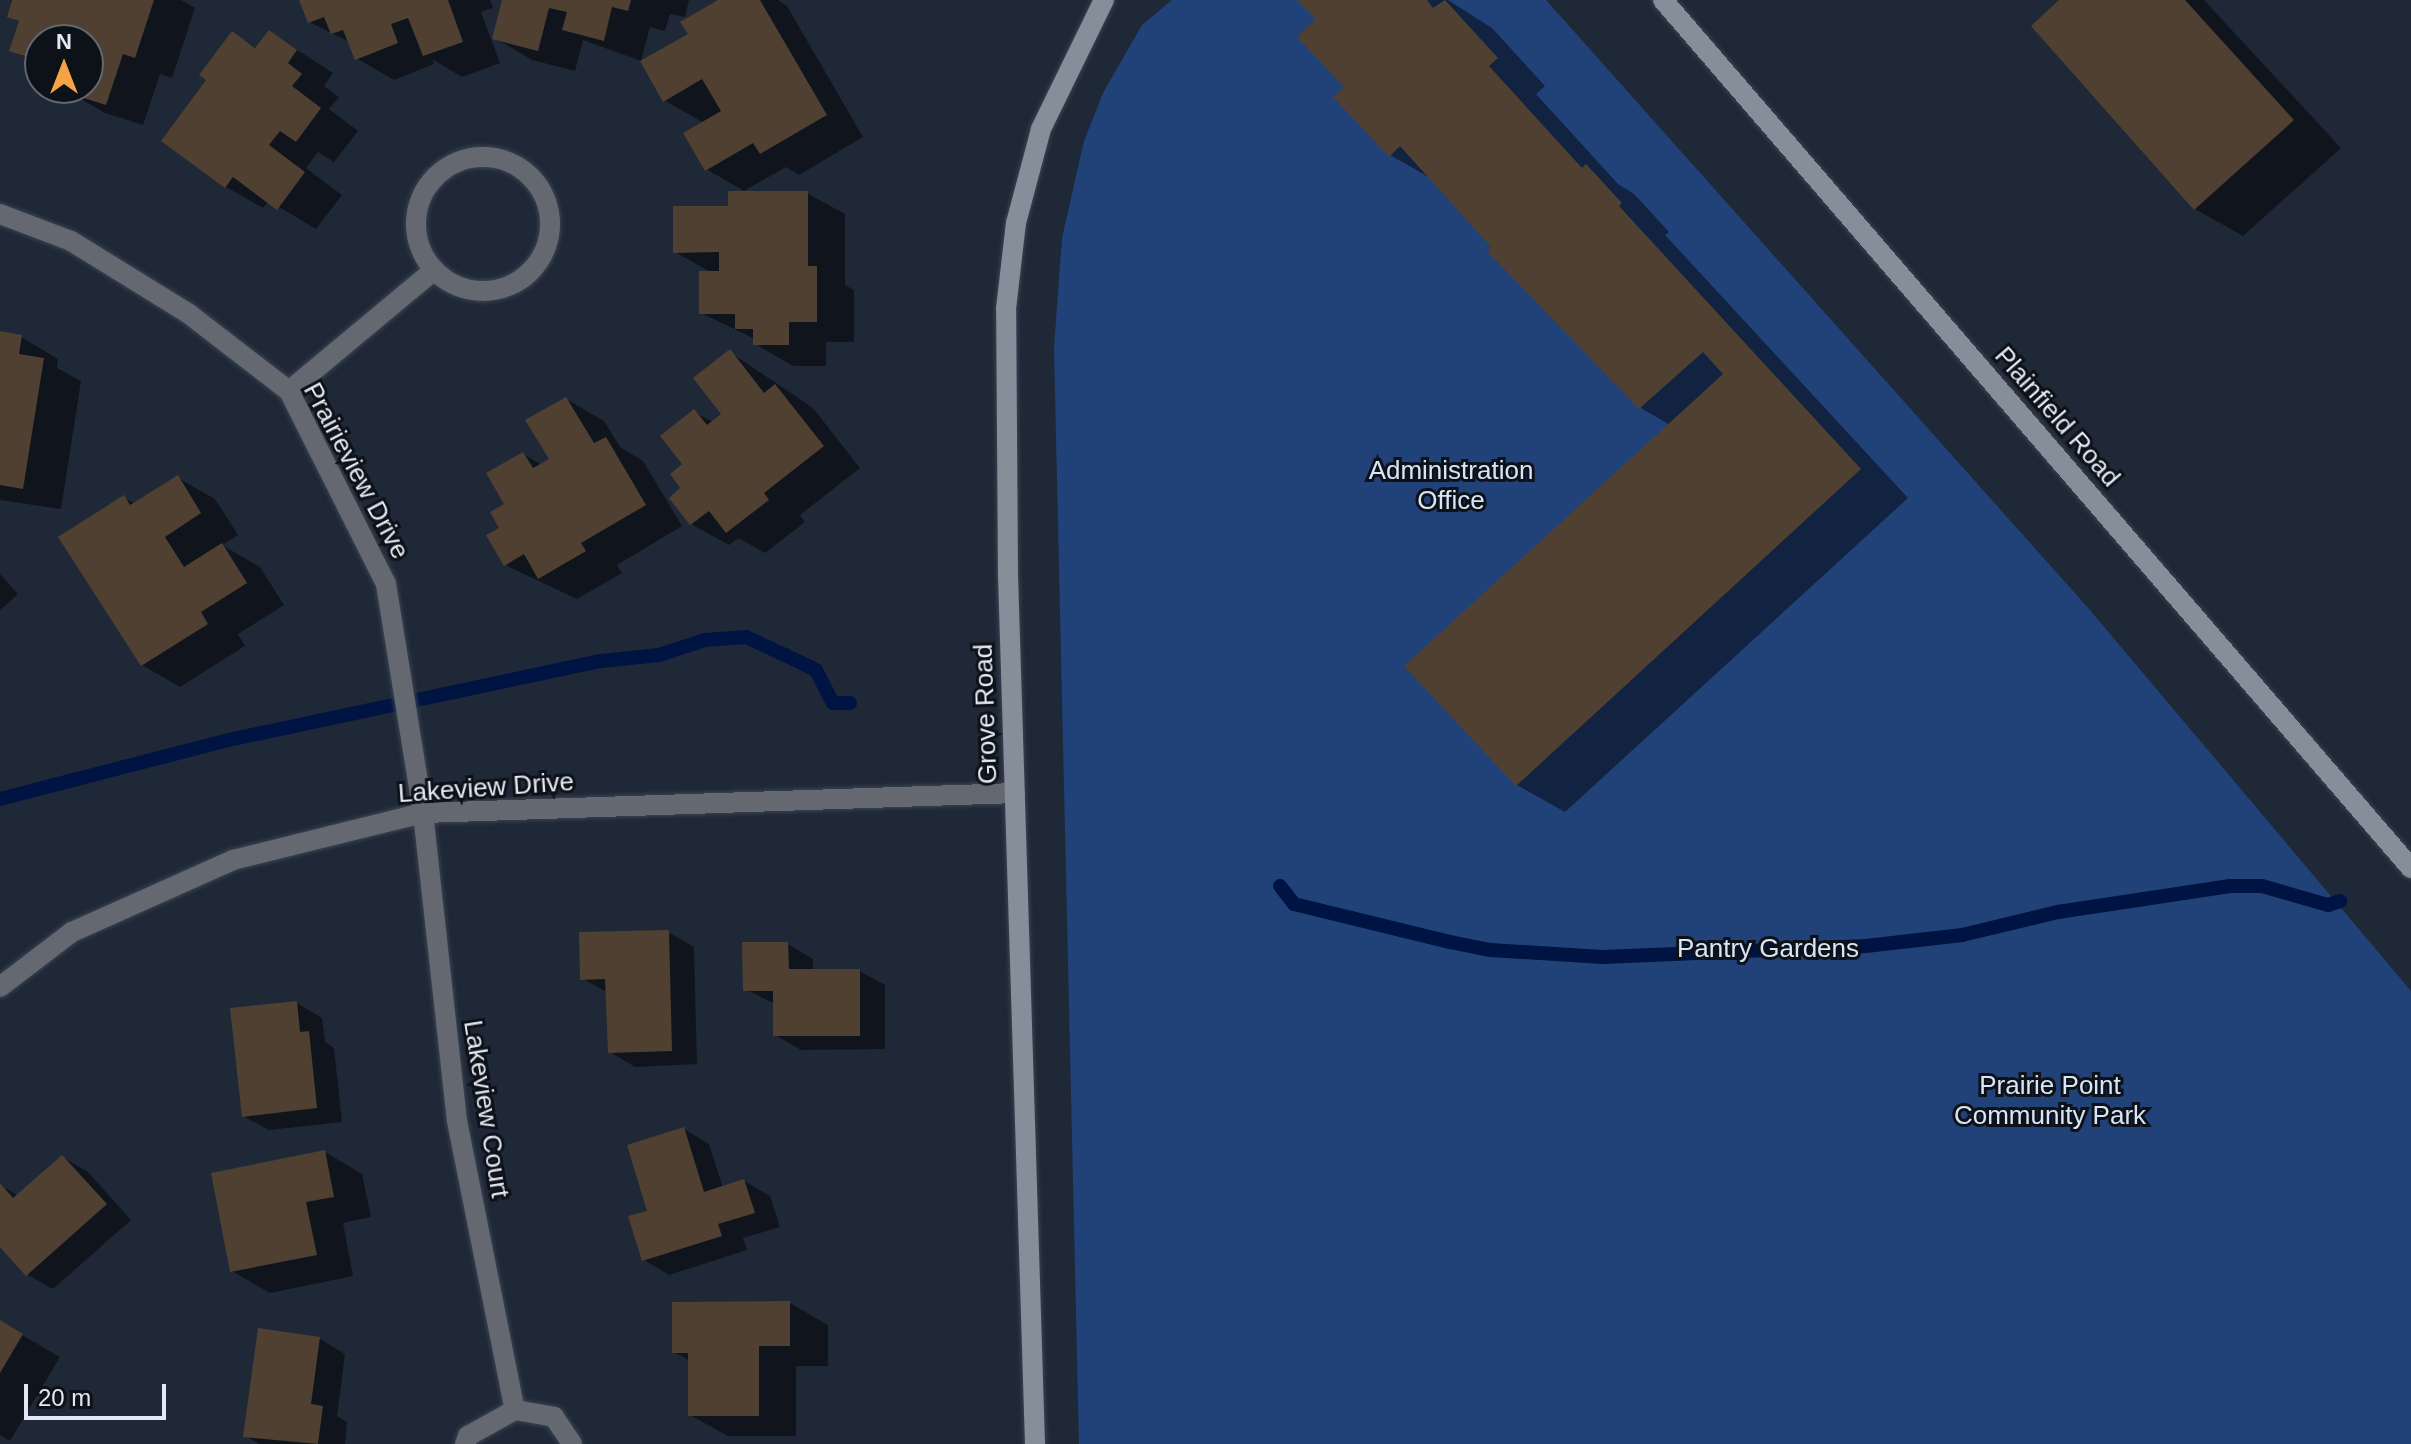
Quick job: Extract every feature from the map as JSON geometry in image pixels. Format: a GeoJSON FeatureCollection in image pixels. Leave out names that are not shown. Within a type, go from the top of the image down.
{"type":"FeatureCollection","features":[{"type":"Feature","properties":{"kind":"street","name":"Grove Road"},"geometry":{"type":"LineString","coordinates":[[1035,1444],[1015,793],[1006,309],[1016,223],[1041,129],[1104,0]]}},
{"type":"Feature","properties":{"kind":"street","name":"Plainfield Road"},"geometry":{"type":"LineString","coordinates":[[1663,0],[2411,868]]}},
{"type":"Feature","properties":{"kind":"street"},"geometry":{"type":"LineString","coordinates":[[473,157],[507,161],[527,172],[549,209],[550,231],[533,270],[515,284],[472,291],[434,270],[415,230],[417,207],[426,186],[442,169],[473,157]]}},
{"type":"Feature","properties":{"kind":"street","name":"Prairieview Drive"},"geometry":{"type":"LineString","coordinates":[[0,214],[97,257],[189,314],[289,391],[386,584],[423,813]]}},
{"type":"Feature","properties":{"kind":"street"},"geometry":{"type":"LineString","coordinates":[[289,391],[434,270]]}},
{"type":"Feature","properties":{"kind":"street","name":"Lakeview Drive"},"geometry":{"type":"LineString","coordinates":[[0,987],[72,932],[233,860],[423,813],[1015,793]]}},
{"type":"Feature","properties":{"kind":"street","name":"Lakeview Court"},"geometry":{"type":"LineString","coordinates":[[423,813],[457,1121],[515,1410]]}},
{"type":"Feature","properties":{"kind":"street"},"geometry":{"type":"LineString","coordinates":[[465,1444],[468,1436],[515,1410],[554,1417],[572,1444]]}},
{"type":"Feature","properties":{"kind":"green space"},"geometry":{"type":"Polygon","coordinates":[[[1172,0],[1546,0],[2089,609],[2411,991],[2411,1444],[1079,1444],[1054,348],[1062,238],[1084,141],[1103,93],[1142,25],[1172,0]]]}},
{"type":"Feature","properties":{"kind":"building"},"geometry":{"type":"Polygon","coordinates":[[[12,0],[154,0],[135,58],[123,54],[106,105],[103,104],[104,24],[24,24],[24,56],[9,51],[19,21],[7,17],[12,0]]]}},
{"type":"Feature","properties":{"kind":"building"},"geometry":{"type":"Polygon","coordinates":[[[299,0],[448,0],[463,42],[423,56],[408,18],[391,24],[398,43],[355,60],[343,30],[331,34],[324,17],[308,23],[299,0]]]}},
{"type":"Feature","properties":{"kind":"building"},"geometry":{"type":"Polygon","coordinates":[[[502,0],[631,0],[628,11],[612,7],[604,41],[562,30],[567,12],[549,8],[538,51],[492,39],[502,0]]]}},
{"type":"Feature","properties":{"kind":"building"},"geometry":{"type":"Polygon","coordinates":[[[718,0],[760,0],[827,115],[760,154],[753,143],[705,171],[683,133],[721,111],[702,79],[663,102],[640,61],[688,34],[680,22],[718,0]]]}},
{"type":"Feature","properties":{"kind":"building"},"geometry":{"type":"Polygon","coordinates":[[[1297,0],[1427,0],[1433,8],[1445,0],[1498,58],[1489,66],[1582,168],[1586,164],[1622,203],[1619,206],[1861,469],[1516,786],[1404,666],[1723,374],[1703,352],[1639,409],[1487,251],[1491,247],[1400,146],[1389,157],[1333,97],[1344,87],[1297,37],[1316,19],[1297,0]]]}},
{"type":"Feature","properties":{"kind":"building"},"geometry":{"type":"Polygon","coordinates":[[[2059,0],[2185,0],[2294,120],[2194,210],[2031,26],[2059,0]]]}},
{"type":"Feature","properties":{"kind":"building"},"geometry":{"type":"Polygon","coordinates":[[[269,30],[297,50],[288,63],[302,74],[292,86],[321,108],[296,142],[280,131],[269,145],[305,172],[277,210],[233,177],[225,188],[161,141],[206,80],[199,75],[232,31],[255,48],[269,30]]]}},
{"type":"Feature","properties":{"kind":"building"},"geometry":{"type":"Polygon","coordinates":[[[728,191],[808,191],[808,266],[817,266],[817,322],[789,322],[789,345],[753,345],[753,329],[735,329],[735,314],[699,314],[699,271],[719,271],[719,252],[673,253],[673,206],[728,206],[728,191]]]}},
{"type":"Feature","properties":{"kind":"building"},"geometry":{"type":"Polygon","coordinates":[[[0,331],[22,335],[19,354],[44,358],[23,489],[0,485],[0,331]]]}},
{"type":"Feature","properties":{"kind":"building"},"geometry":{"type":"Polygon","coordinates":[[[730,349],[764,393],[775,384],[824,446],[764,493],[769,500],[726,533],[709,511],[690,525],[669,498],[680,488],[670,474],[682,464],[660,436],[694,409],[707,425],[721,414],[693,378],[730,349]]]}},
{"type":"Feature","properties":{"kind":"building"},"geometry":{"type":"Polygon","coordinates":[[[566,397],[594,443],[606,437],[646,505],[581,543],[586,551],[538,579],[524,554],[504,566],[486,535],[499,528],[490,512],[504,504],[486,473],[523,452],[533,468],[549,459],[525,420],[566,397]]]}},
{"type":"Feature","properties":{"kind":"building"},"geometry":{"type":"Polygon","coordinates":[[[178,475],[201,513],[165,537],[184,567],[222,543],[247,583],[201,612],[208,624],[141,666],[58,537],[124,495],[130,505],[178,475]]]}},
{"type":"Feature","properties":{"kind":"building"},"geometry":{"type":"Polygon","coordinates":[[[669,930],[672,1051],[608,1053],[605,979],[580,980],[579,932],[669,930]]]}},
{"type":"Feature","properties":{"kind":"building"},"geometry":{"type":"Polygon","coordinates":[[[742,942],[788,942],[789,969],[860,969],[860,1036],[773,1036],[773,991],[743,991],[742,942]]]}},
{"type":"Feature","properties":{"kind":"building"},"geometry":{"type":"Polygon","coordinates":[[[297,1001],[300,1032],[309,1031],[317,1108],[242,1117],[230,1008],[297,1001]]]}},
{"type":"Feature","properties":{"kind":"building"},"geometry":{"type":"Polygon","coordinates":[[[684,1127],[704,1192],[744,1179],[755,1213],[718,1224],[722,1236],[642,1261],[628,1216],[647,1211],[627,1145],[684,1127]]]}},
{"type":"Feature","properties":{"kind":"building"},"geometry":{"type":"Polygon","coordinates":[[[325,1150],[334,1197],[306,1202],[317,1255],[230,1272],[211,1173],[325,1150]]]}},
{"type":"Feature","properties":{"kind":"building"},"geometry":{"type":"Polygon","coordinates":[[[62,1155],[107,1204],[26,1276],[0,1247],[0,1183],[13,1198],[62,1155]]]}},
{"type":"Feature","properties":{"kind":"building"},"geometry":{"type":"Polygon","coordinates":[[[790,1301],[790,1346],[759,1346],[759,1416],[688,1416],[688,1353],[672,1353],[672,1302],[790,1301]]]}},
{"type":"Feature","properties":{"kind":"building"},"geometry":{"type":"Polygon","coordinates":[[[0,1320],[23,1334],[0,1373],[0,1320]]]}},
{"type":"Feature","properties":{"kind":"building"},"geometry":{"type":"Polygon","coordinates":[[[258,1328],[320,1337],[311,1404],[323,1406],[318,1444],[243,1437],[258,1328]]]}},
{"type":"Feature","properties":{"kind":"waterway"},"geometry":{"type":"LineString","coordinates":[[0,799],[224,741],[601,661],[659,655],[705,640],[746,637],[816,670],[833,703],[850,703]]}},
{"type":"Feature","properties":{"kind":"waterway"},"geometry":{"type":"LineString","coordinates":[[1280,886],[1294,904],[1450,942],[1490,950],[1603,957],[1866,946],[1962,935],[2058,912],[2230,886],[2262,886],[2328,905],[2340,901]]}},
{"type":"Feature","properties":{"kind":"park label","name":"Administration Office"},"geometry":{"type":"Point","coordinates":[1451,486]}},
{"type":"Feature","properties":{"kind":"park label","name":"Pantry Gardens"},"geometry":{"type":"Point","coordinates":[1768,949]}},
{"type":"Feature","properties":{"kind":"park label","name":"Prairie Point Community Park"},"geometry":{"type":"Point","coordinates":[2050,1101]}}]}
